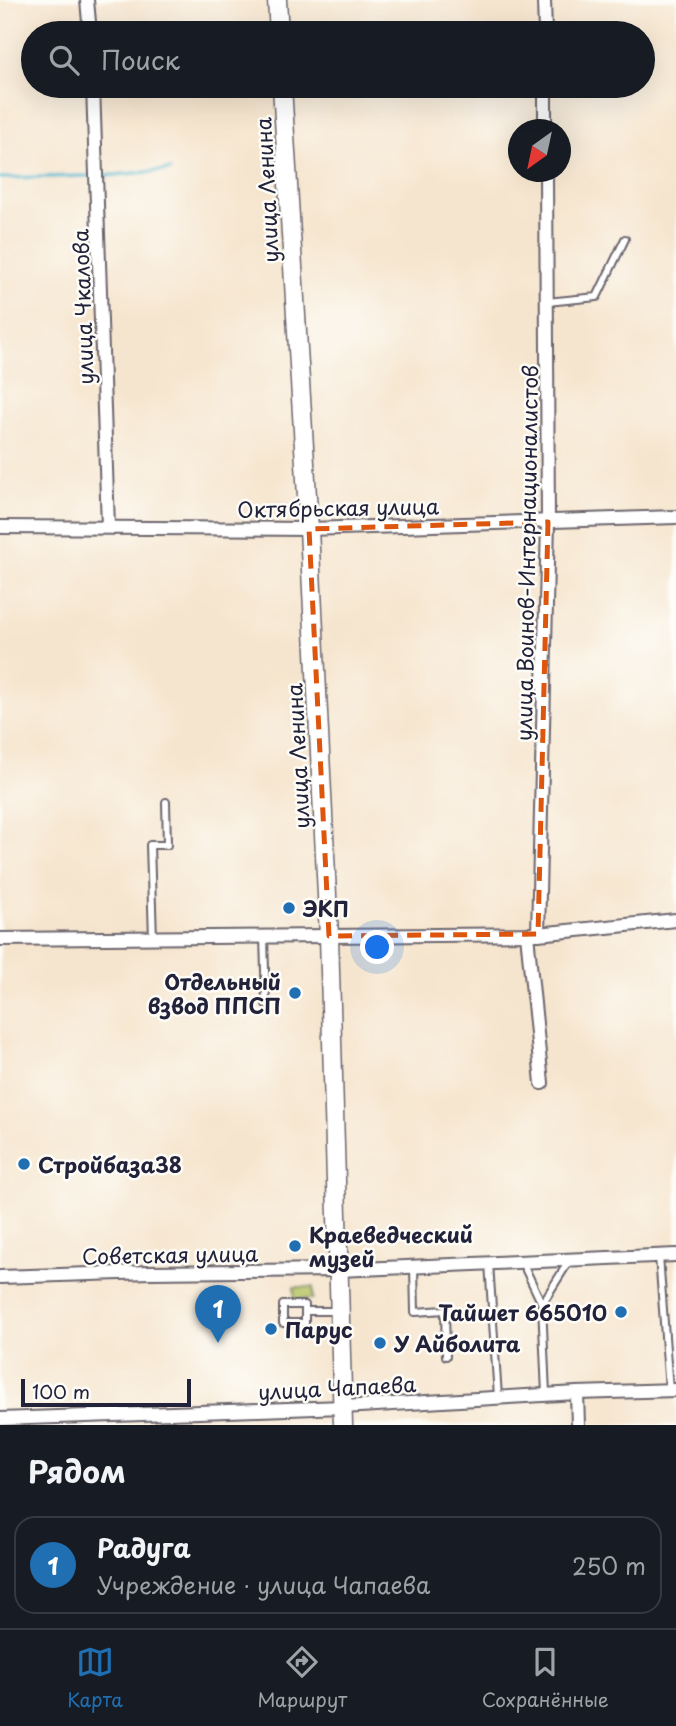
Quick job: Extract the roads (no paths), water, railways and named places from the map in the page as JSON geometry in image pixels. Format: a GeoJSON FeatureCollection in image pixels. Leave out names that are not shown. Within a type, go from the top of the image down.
{"type":"FeatureCollection","features":[{"type":"Feature","properties":{"kind":"main road"},"geometry":{"type":"LineString","coordinates":[[277,0],[278,21]]}},
{"type":"Feature","properties":{"kind":"main road","name":"улица Ленина"},"geometry":{"type":"LineString","coordinates":[[283,98],[309,529],[329,936],[343,1416]]}},
{"type":"Feature","properties":{"kind":"street"},"geometry":{"type":"LineString","coordinates":[[87,0],[89,21]]}},
{"type":"Feature","properties":{"kind":"street"},"geometry":{"type":"LineString","coordinates":[[544,0],[545,21]]}},
{"type":"Feature","properties":{"kind":"street","name":"улица Чкалова"},"geometry":{"type":"LineString","coordinates":[[93,98],[108,527]]}},
{"type":"Feature","properties":{"kind":"street"},"geometry":{"type":"LineString","coordinates":[[545,98],[545,119]]}},
{"type":"Feature","properties":{"kind":"street","name":"улица Воинов-Интернационалистов"},"geometry":{"type":"LineString","coordinates":[[542,1083],[532,934],[548,522],[546,182]]}},
{"type":"Feature","properties":{"kind":"street","name":"Октябрьская улица"},"geometry":{"type":"LineString","coordinates":[[0,527],[309,529],[676,517]]}},
{"type":"Feature","properties":{"kind":"street"},"geometry":{"type":"LineString","coordinates":[[0,939],[532,934],[676,920]]}},
{"type":"Feature","properties":{"kind":"street","name":"Советская улица"},"geometry":{"type":"LineString","coordinates":[[0,1277],[339,1270],[676,1255]]}},
{"type":"Feature","properties":{"kind":"street","name":"улица Чапаева"},"geometry":{"type":"LineString","coordinates":[[0,1419],[49,1421],[343,1416],[498,1397],[672,1390]]}},
{"type":"Feature","properties":{"kind":"street"},"geometry":{"type":"LineString","coordinates":[[577,1392],[578,1425]]}},
{"type":"Feature","properties":{"kind":"lane"},"geometry":{"type":"LineString","coordinates":[[547,302],[597,298],[625,239]]}},
{"type":"Feature","properties":{"kind":"lane"},"geometry":{"type":"LineString","coordinates":[[153,938],[150,845],[167,845],[166,802]]}},
{"type":"Feature","properties":{"kind":"lane"},"geometry":{"type":"LineString","coordinates":[[264,937],[265,1004]]}},
{"type":"Feature","properties":{"kind":"lane"},"geometry":{"type":"LineString","coordinates":[[659,1255],[672,1390]]}},
{"type":"Feature","properties":{"kind":"lane"},"geometry":{"type":"LineString","coordinates":[[542,1304],[570,1259]]}},
{"type":"Feature","properties":{"kind":"lane"},"geometry":{"type":"LineString","coordinates":[[523,1262],[542,1304],[546,1394]]}},
{"type":"Feature","properties":{"kind":"lane"},"geometry":{"type":"LineString","coordinates":[[489,1264],[498,1397]]}},
{"type":"Feature","properties":{"kind":"lane"},"geometry":{"type":"LineString","coordinates":[[414,1267],[415,1312],[445,1310],[446,1356]]}},
{"type":"Feature","properties":{"kind":"lane"},"geometry":{"type":"LineString","coordinates":[[283,1305],[304,1305],[305,1311],[305,1323],[283,1323],[283,1305]]}},
{"type":"Feature","properties":{"kind":"lane"},"geometry":{"type":"LineString","coordinates":[[305,1311],[340,1311]]}},
{"type":"Feature","properties":{"kind":"waterway"},"geometry":{"type":"LineString","coordinates":[[103,176],[170,170]]}},
{"type":"Feature","properties":{"kind":"waterway"},"geometry":{"type":"LineString","coordinates":[[0,178],[88,176]]}},
{"type":"Feature","properties":{"kind":"place","name":"ЭКП"},"geometry":{"type":"Point","coordinates":[289,908]}},
{"type":"Feature","properties":{"kind":"place","name":"Отдельный взвод ППСП"},"geometry":{"type":"Point","coordinates":[295,993]}},
{"type":"Feature","properties":{"kind":"place","name":"Стройбаза38"},"geometry":{"type":"Point","coordinates":[24,1164]}},
{"type":"Feature","properties":{"kind":"place","name":"Краеведческий музей"},"geometry":{"type":"Point","coordinates":[295,1246]}},
{"type":"Feature","properties":{"kind":"place","name":"Тайшет 665010"},"geometry":{"type":"Point","coordinates":[621,1312]}},
{"type":"Feature","properties":{"kind":"place","name":"Парус"},"geometry":{"type":"Point","coordinates":[271,1329]}},
{"type":"Feature","properties":{"kind":"place","name":"Радуга"},"geometry":{"type":"Point","coordinates":[218,1343]}},
{"type":"Feature","properties":{"kind":"place","name":"У Айболита"},"geometry":{"type":"Point","coordinates":[380,1343]}}]}
